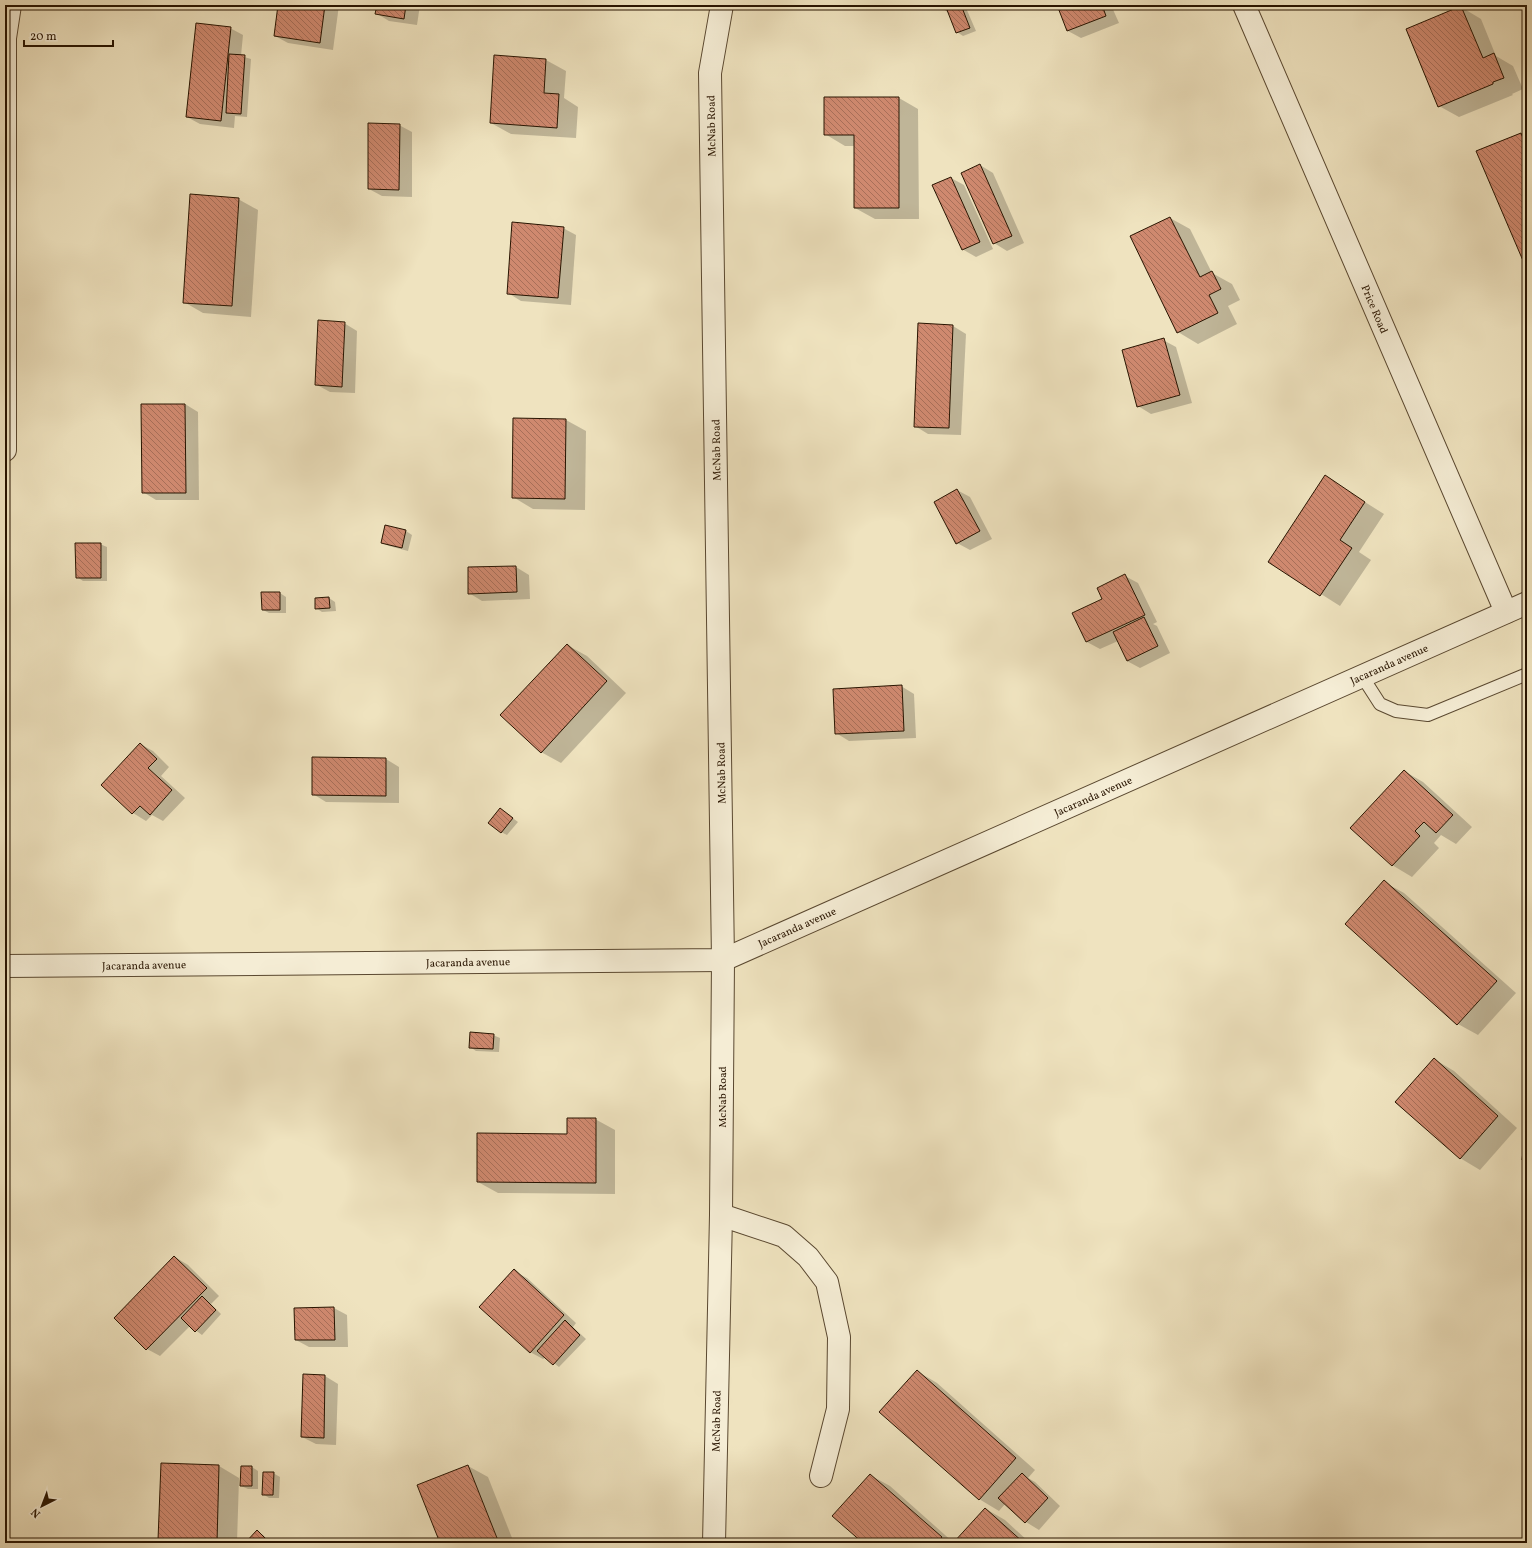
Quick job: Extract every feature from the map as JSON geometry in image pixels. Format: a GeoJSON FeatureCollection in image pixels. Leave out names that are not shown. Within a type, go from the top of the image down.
{"type":"FeatureCollection","features":[{"type":"Feature","properties":{"kind":"street"},"geometry":{"type":"LineString","coordinates":[[5,450],[6,38],[10,5]]}},
{"type":"Feature","properties":{"kind":"street","name":"McNab Road"},"geometry":{"type":"LineString","coordinates":[[714,1543],[721,1215],[723,960],[710,73],[722,5]]}},
{"type":"Feature","properties":{"kind":"street","name":"Price Road"},"geometry":{"type":"LineString","coordinates":[[1244,5],[1506,612]]}},
{"type":"Feature","properties":{"kind":"street","name":"Jacaranda avenue"},"geometry":{"type":"LineString","coordinates":[[5,966],[723,960],[1527,603]]}},
{"type":"Feature","properties":{"kind":"street"},"geometry":{"type":"LineString","coordinates":[[721,1215],[784,1236],[808,1257],[827,1282],[839,1337],[838,1409],[821,1476]]}},
{"type":"Feature","properties":{"kind":"lane"},"geometry":{"type":"LineString","coordinates":[[1362,676],[1380,704],[1396,711],[1428,714],[1527,674]]}},
{"type":"Feature","properties":{"kind":"building"},"geometry":{"type":"Polygon","coordinates":[[[278,5],[325,5],[320,43],[274,36],[278,5]]]}},
{"type":"Feature","properties":{"kind":"building"},"geometry":{"type":"Polygon","coordinates":[[[377,5],[406,5],[404,19],[375,14],[377,5]]]}},
{"type":"Feature","properties":{"kind":"building"},"geometry":{"type":"Polygon","coordinates":[[[961,5],[970,28],[956,33],[947,10],[961,5]]]}},
{"type":"Feature","properties":{"kind":"building"},"geometry":{"type":"Polygon","coordinates":[[[1057,5],[1102,5],[1106,16],[1067,31],[1057,5]]]}},
{"type":"Feature","properties":{"kind":"building"},"geometry":{"type":"Polygon","coordinates":[[[1461,6],[1483,58],[1494,53],[1504,78],[1438,107],[1406,29],[1461,6]]]}},
{"type":"Feature","properties":{"kind":"building"},"geometry":{"type":"Polygon","coordinates":[[[196,23],[231,27],[221,121],[186,117],[196,23]]]}},
{"type":"Feature","properties":{"kind":"building"},"geometry":{"type":"Polygon","coordinates":[[[229,54],[245,55],[241,114],[226,113],[229,54]]]}},
{"type":"Feature","properties":{"kind":"building"},"geometry":{"type":"Polygon","coordinates":[[[494,55],[546,59],[544,93],[559,94],[557,128],[490,123],[494,55]]]}},
{"type":"Feature","properties":{"kind":"building"},"geometry":{"type":"Polygon","coordinates":[[[824,97],[899,97],[899,208],[854,208],[854,135],[824,135],[824,97]]]}},
{"type":"Feature","properties":{"kind":"building"},"geometry":{"type":"Polygon","coordinates":[[[368,123],[400,124],[399,190],[368,189],[368,123]]]}},
{"type":"Feature","properties":{"kind":"building"},"geometry":{"type":"Polygon","coordinates":[[[1521,133],[1527,148],[1527,270],[1476,151],[1521,133]]]}},
{"type":"Feature","properties":{"kind":"building"},"geometry":{"type":"Polygon","coordinates":[[[980,164],[1012,236],[993,244],[961,173],[980,164]]]}},
{"type":"Feature","properties":{"kind":"building"},"geometry":{"type":"Polygon","coordinates":[[[951,177],[980,242],[962,250],[932,185],[951,177]]]}},
{"type":"Feature","properties":{"kind":"building"},"geometry":{"type":"Polygon","coordinates":[[[190,194],[239,198],[232,306],[183,303],[190,194]]]}},
{"type":"Feature","properties":{"kind":"building"},"geometry":{"type":"Polygon","coordinates":[[[1170,217],[1200,277],[1212,271],[1221,289],[1209,295],[1218,313],[1177,333],[1130,236],[1170,217]]]}},
{"type":"Feature","properties":{"kind":"building"},"geometry":{"type":"Polygon","coordinates":[[[512,222],[564,227],[558,298],[507,294],[512,222]]]}},
{"type":"Feature","properties":{"kind":"building"},"geometry":{"type":"Polygon","coordinates":[[[318,320],[345,322],[342,387],[315,385],[318,320]]]}},
{"type":"Feature","properties":{"kind":"building"},"geometry":{"type":"Polygon","coordinates":[[[918,323],[953,325],[949,428],[914,427],[918,323]]]}},
{"type":"Feature","properties":{"kind":"building"},"geometry":{"type":"Polygon","coordinates":[[[1164,338],[1180,395],[1137,407],[1122,350],[1164,338]]]}},
{"type":"Feature","properties":{"kind":"building"},"geometry":{"type":"Polygon","coordinates":[[[141,404],[185,404],[186,493],[142,493],[141,404]]]}},
{"type":"Feature","properties":{"kind":"building"},"geometry":{"type":"Polygon","coordinates":[[[513,418],[566,419],[565,499],[512,498],[513,418]]]}},
{"type":"Feature","properties":{"kind":"building"},"geometry":{"type":"Polygon","coordinates":[[[1325,475],[1365,502],[1340,540],[1352,548],[1320,596],[1268,562],[1325,475]]]}},
{"type":"Feature","properties":{"kind":"building"},"geometry":{"type":"Polygon","coordinates":[[[957,489],[980,531],[956,544],[934,502],[957,489]]]}},
{"type":"Feature","properties":{"kind":"building"},"geometry":{"type":"Polygon","coordinates":[[[385,525],[406,530],[402,548],[381,543],[385,525]]]}},
{"type":"Feature","properties":{"kind":"building"},"geometry":{"type":"Polygon","coordinates":[[[75,543],[101,543],[101,578],[76,578],[75,543]]]}},
{"type":"Feature","properties":{"kind":"building"},"geometry":{"type":"Polygon","coordinates":[[[516,566],[517,592],[468,594],[468,567],[516,566]]]}},
{"type":"Feature","properties":{"kind":"building"},"geometry":{"type":"Polygon","coordinates":[[[1125,574],[1145,615],[1086,642],[1072,613],[1102,599],[1097,588],[1125,574]]]}},
{"type":"Feature","properties":{"kind":"building"},"geometry":{"type":"Polygon","coordinates":[[[261,592],[280,592],[280,610],[262,610],[261,592]]]}},
{"type":"Feature","properties":{"kind":"building"},"geometry":{"type":"Polygon","coordinates":[[[329,597],[330,608],[315,609],[315,598],[329,597]]]}},
{"type":"Feature","properties":{"kind":"building"},"geometry":{"type":"Polygon","coordinates":[[[1144,617],[1158,646],[1127,661],[1113,632],[1144,617]]]}},
{"type":"Feature","properties":{"kind":"building"},"geometry":{"type":"Polygon","coordinates":[[[567,644],[607,681],[541,753],[500,715],[567,644]]]}},
{"type":"Feature","properties":{"kind":"building"},"geometry":{"type":"Polygon","coordinates":[[[902,685],[904,731],[835,734],[833,689],[902,685]]]}},
{"type":"Feature","properties":{"kind":"building"},"geometry":{"type":"Polygon","coordinates":[[[140,743],[157,759],[148,768],[172,790],[150,815],[140,806],[132,814],[101,785],[140,743]]]}},
{"type":"Feature","properties":{"kind":"building"},"geometry":{"type":"Polygon","coordinates":[[[312,757],[386,758],[386,796],[312,795],[312,757]]]}},
{"type":"Feature","properties":{"kind":"building"},"geometry":{"type":"Polygon","coordinates":[[[1404,770],[1453,815],[1436,833],[1424,822],[1415,831],[1420,836],[1392,866],[1350,828],[1404,770]]]}},
{"type":"Feature","properties":{"kind":"building"},"geometry":{"type":"Polygon","coordinates":[[[500,808],[513,818],[501,833],[488,823],[500,808]]]}},
{"type":"Feature","properties":{"kind":"building"},"geometry":{"type":"Polygon","coordinates":[[[1384,880],[1497,981],[1457,1025],[1345,924],[1384,880]]]}},
{"type":"Feature","properties":{"kind":"building"},"geometry":{"type":"Polygon","coordinates":[[[470,1032],[494,1034],[493,1049],[469,1048],[470,1032]]]}},
{"type":"Feature","properties":{"kind":"building"},"geometry":{"type":"Polygon","coordinates":[[[1434,1058],[1498,1116],[1460,1159],[1395,1102],[1434,1058]]]}},
{"type":"Feature","properties":{"kind":"building"},"geometry":{"type":"Polygon","coordinates":[[[1527,1114],[1527,1161],[1522,1160],[1527,1114]]]}},
{"type":"Feature","properties":{"kind":"building"},"geometry":{"type":"Polygon","coordinates":[[[567,1118],[596,1118],[596,1183],[477,1182],[477,1133],[567,1134],[567,1118]]]}},
{"type":"Feature","properties":{"kind":"building"},"geometry":{"type":"Polygon","coordinates":[[[174,1256],[207,1288],[146,1350],[114,1318],[174,1256]]]}},
{"type":"Feature","properties":{"kind":"building"},"geometry":{"type":"Polygon","coordinates":[[[514,1269],[564,1315],[530,1353],[479,1307],[514,1269]]]}},
{"type":"Feature","properties":{"kind":"building"},"geometry":{"type":"Polygon","coordinates":[[[202,1296],[216,1310],[195,1332],[181,1318],[202,1296]]]}},
{"type":"Feature","properties":{"kind":"building"},"geometry":{"type":"Polygon","coordinates":[[[334,1307],[335,1340],[295,1340],[294,1308],[334,1307]]]}},
{"type":"Feature","properties":{"kind":"building"},"geometry":{"type":"Polygon","coordinates":[[[565,1320],[580,1335],[553,1365],[537,1351],[565,1320]]]}},
{"type":"Feature","properties":{"kind":"building"},"geometry":{"type":"Polygon","coordinates":[[[917,1370],[1016,1458],[979,1500],[879,1412],[917,1370]]]}},
{"type":"Feature","properties":{"kind":"building"},"geometry":{"type":"Polygon","coordinates":[[[303,1374],[325,1375],[324,1438],[301,1437],[303,1374]]]}},
{"type":"Feature","properties":{"kind":"building"},"geometry":{"type":"Polygon","coordinates":[[[161,1463],[219,1465],[217,1543],[158,1540],[161,1463]]]}},
{"type":"Feature","properties":{"kind":"building"},"geometry":{"type":"Polygon","coordinates":[[[468,1465],[499,1543],[440,1543],[417,1485],[468,1465]]]}},
{"type":"Feature","properties":{"kind":"building"},"geometry":{"type":"Polygon","coordinates":[[[241,1466],[252,1466],[252,1486],[240,1486],[241,1466]]]}},
{"type":"Feature","properties":{"kind":"building"},"geometry":{"type":"Polygon","coordinates":[[[263,1472],[274,1472],[273,1495],[262,1495],[263,1472]]]}},
{"type":"Feature","properties":{"kind":"building"},"geometry":{"type":"Polygon","coordinates":[[[1022,1473],[1048,1498],[1025,1523],[998,1498],[1022,1473]]]}},
{"type":"Feature","properties":{"kind":"building"},"geometry":{"type":"Polygon","coordinates":[[[870,1474],[942,1537],[937,1543],[863,1543],[832,1516],[870,1474]]]}},
{"type":"Feature","properties":{"kind":"building"},"geometry":{"type":"Polygon","coordinates":[[[985,1508],[1024,1543],[953,1543],[985,1508]]]}},
{"type":"Feature","properties":{"kind":"building"},"geometry":{"type":"Polygon","coordinates":[[[257,1530],[270,1543],[245,1543],[257,1530]]]}}]}
